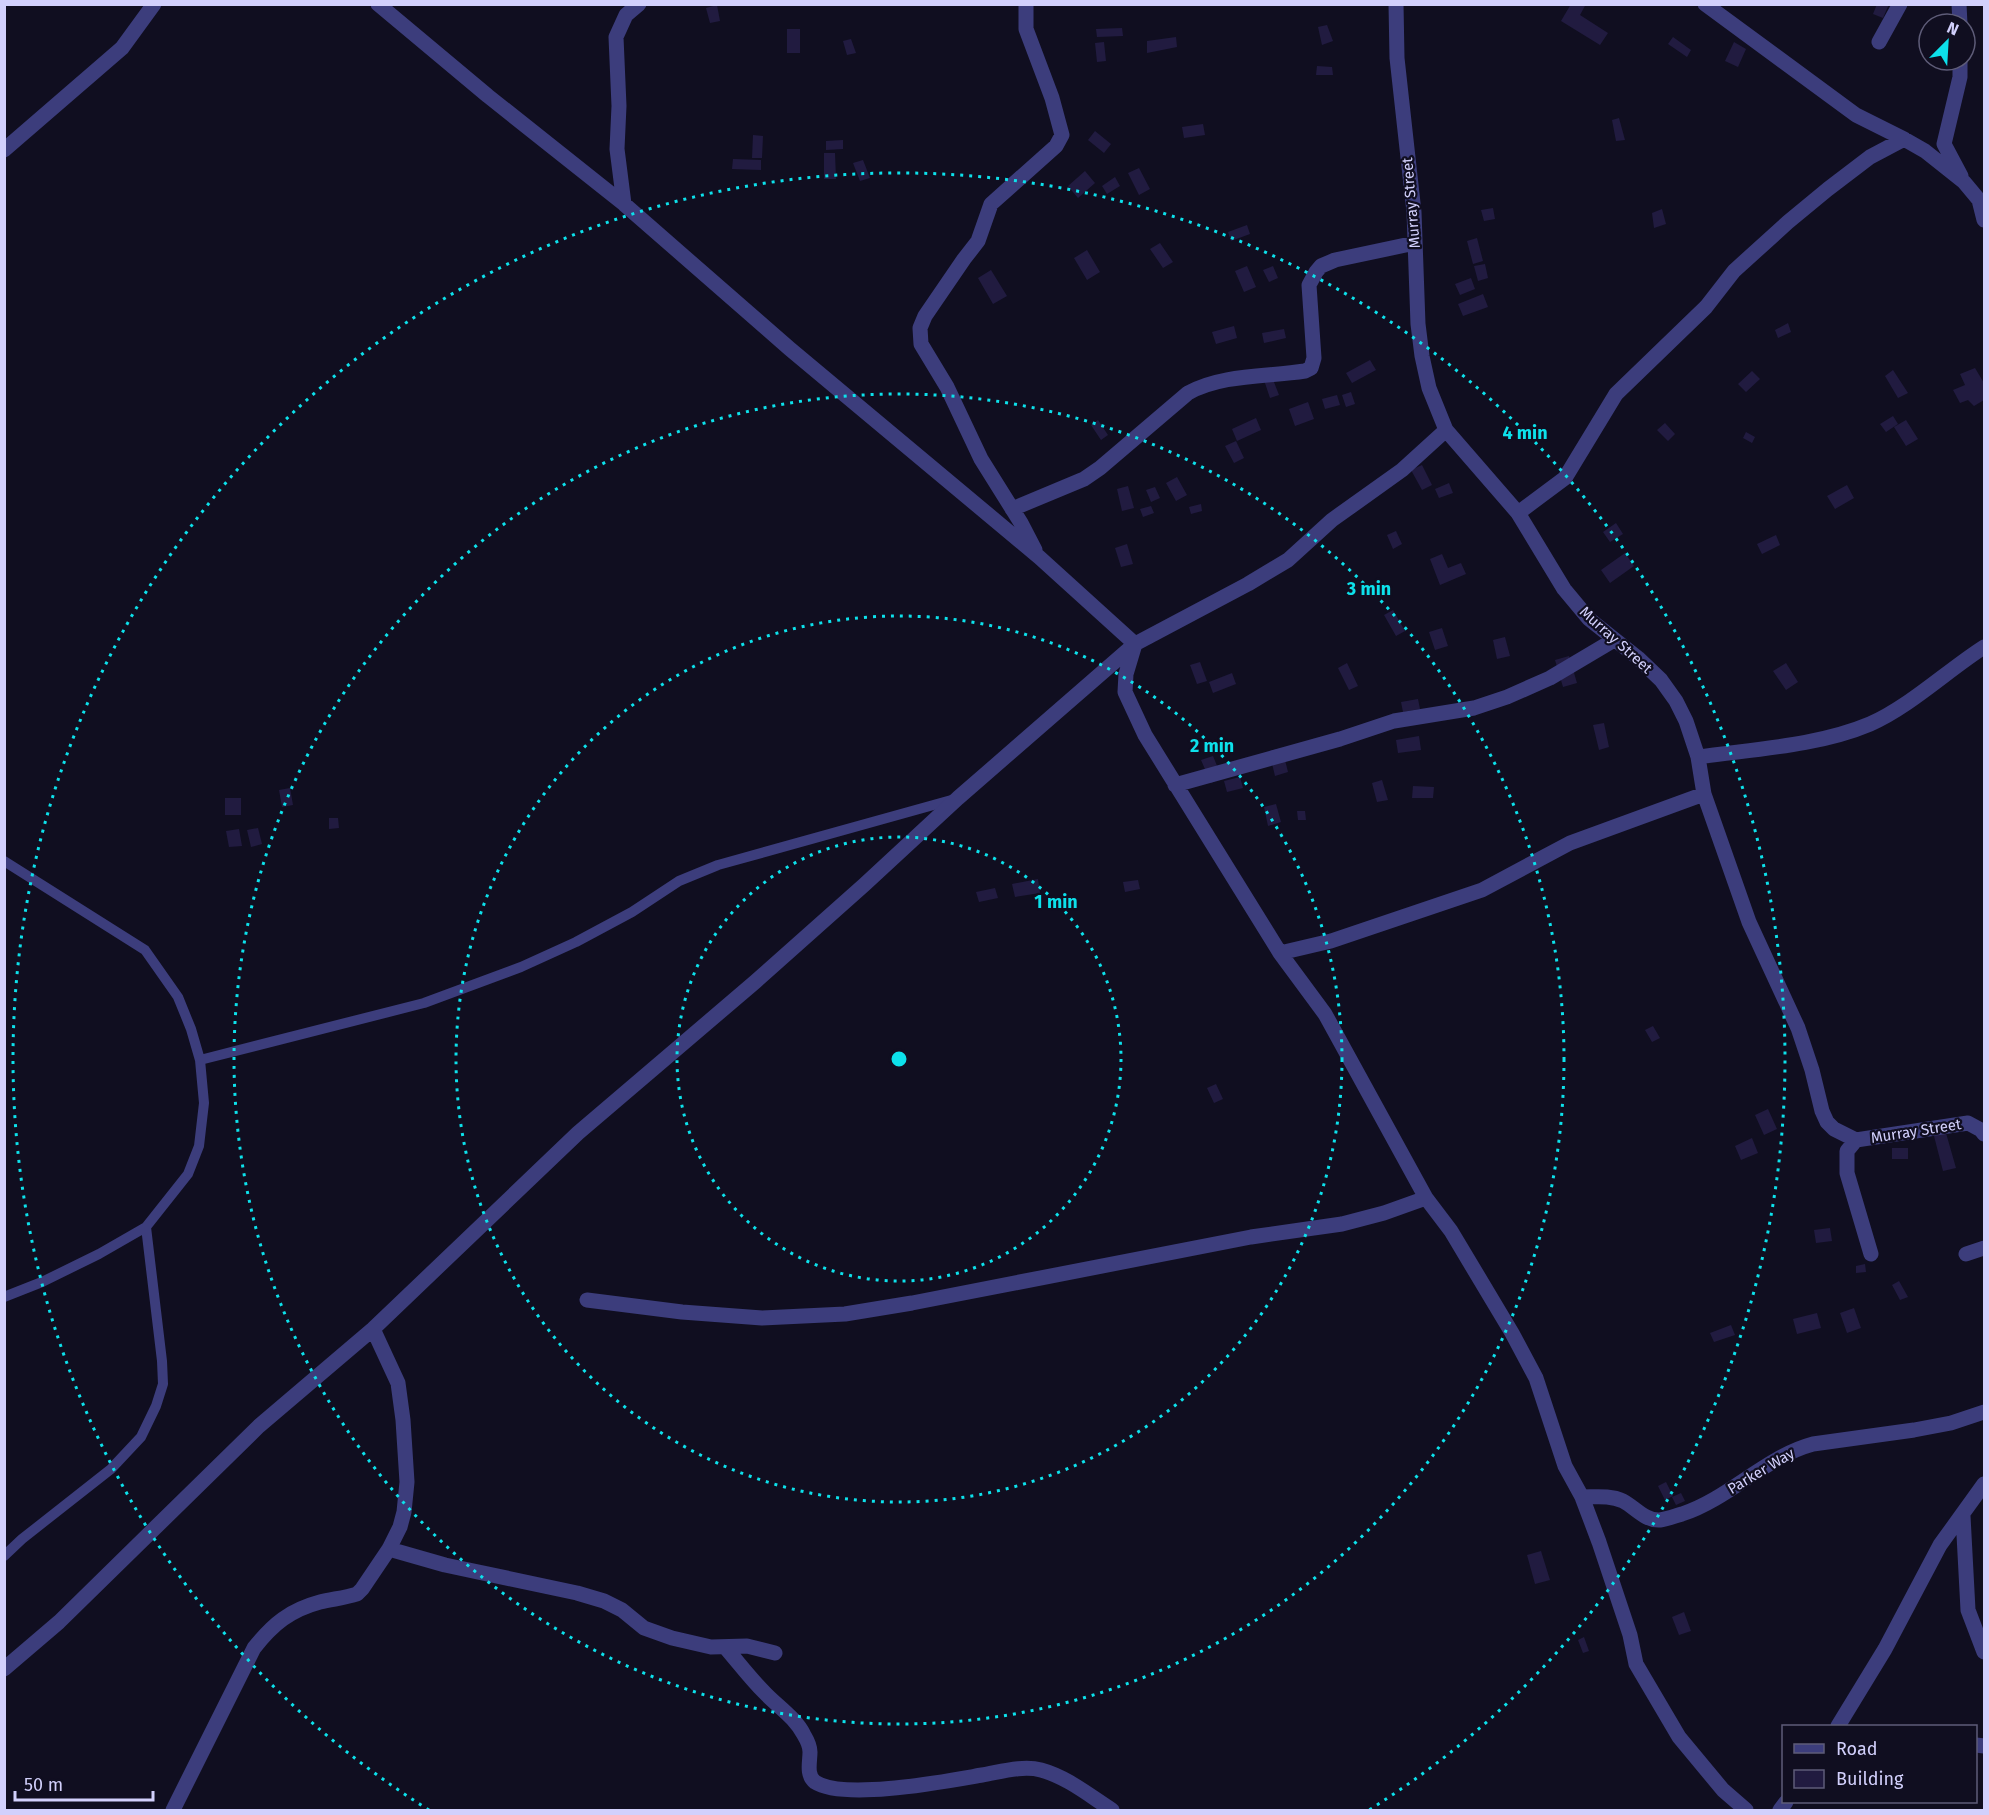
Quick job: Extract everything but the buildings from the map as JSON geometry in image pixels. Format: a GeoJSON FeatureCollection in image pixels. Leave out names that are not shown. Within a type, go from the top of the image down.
{"type":"FeatureCollection","features":[{"type":"Feature","properties":{"kind":"street"},"geometry":{"type":"LineString","coordinates":[[4,150],[122,48],[154,4]]}},
{"type":"Feature","properties":{"kind":"street"},"geometry":{"type":"LineString","coordinates":[[378,4],[488,96],[624,204],[790,349],[1039,557],[1135,644]]}},
{"type":"Feature","properties":{"kind":"street"},"geometry":{"type":"LineString","coordinates":[[624,204],[617,150],[619,106],[616,37],[626,15],[639,4]]}},
{"type":"Feature","properties":{"kind":"street"},"geometry":{"type":"LineString","coordinates":[[1026,4],[1026,29],[1052,98],[1062,135],[1056,146],[991,204],[978,242],[964,258],[925,316],[920,328],[921,344],[947,387],[981,459],[1039,557]]}},
{"type":"Feature","properties":{"kind":"street","name":"Murray Street"},"geometry":{"type":"LineString","coordinates":[[1396,4],[1397,57],[1414,212],[1418,324],[1429,388],[1446,430],[1518,513],[1564,589],[1589,619],[1638,658],[1661,680],[1686,721],[1698,757],[1704,794],[1749,922],[1798,1028],[1827,1122],[1834,1129],[1856,1140],[1968,1123],[1984,1134]]}},
{"type":"Feature","properties":{"kind":"street"},"geometry":{"type":"LineString","coordinates":[[1705,4],[1856,115],[1904,139],[1964,182]]}},
{"type":"Feature","properties":{"kind":"street"},"geometry":{"type":"LineString","coordinates":[[1879,42],[1900,4]]}},
{"type":"Feature","properties":{"kind":"street"},"geometry":{"type":"LineString","coordinates":[[1960,72],[1944,144],[1964,182],[1979,200],[1984,220]]}},
{"type":"Feature","properties":{"kind":"street"},"geometry":{"type":"LineString","coordinates":[[1518,513],[1565,478],[1616,394],[1706,307],[1734,271],[1788,222],[1862,163],[1904,139]]}},
{"type":"Feature","properties":{"kind":"street"},"geometry":{"type":"LineString","coordinates":[[1012,509],[1084,478],[1100,468],[1188,393],[1200,386],[1305,372],[1311,368],[1314,358],[1309,285],[1321,266],[1335,260],[1416,243]]}},
{"type":"Feature","properties":{"kind":"street"},"geometry":{"type":"LineString","coordinates":[[4,1669],[59,1622],[259,1426],[373,1329],[578,1133],[755,982],[958,798],[1135,644],[1288,560],[1332,520],[1402,470],[1446,430]]}},
{"type":"Feature","properties":{"kind":"street"},"geometry":{"type":"LineString","coordinates":[[1175,785],[1340,739],[1394,721],[1474,708],[1507,697],[1550,678],[1614,640]]}},
{"type":"Feature","properties":{"kind":"street"},"geometry":{"type":"LineString","coordinates":[[1135,644],[1126,674],[1125,692],[1144,735],[1280,953],[1325,1014],[1426,1198],[1456,1240],[1512,1333],[1536,1378],[1565,1466],[1582,1497],[1630,1635],[1636,1664],[1679,1737],[1723,1790],[1746,1810]]}},
{"type":"Feature","properties":{"kind":"street"},"geometry":{"type":"LineString","coordinates":[[1698,757],[1818,740],[1872,723],[1984,647]]}},
{"type":"Feature","properties":{"kind":"street"},"geometry":{"type":"LineString","coordinates":[[1280,953],[1331,941],[1482,890],[1570,843],[1704,794]]}},
{"type":"Feature","properties":{"kind":"street"},"geometry":{"type":"LineString","coordinates":[[1856,1140],[1847,1151],[1846,1173],[1871,1254]]}},
{"type":"Feature","properties":{"kind":"street"},"geometry":{"type":"LineString","coordinates":[[587,1300],[682,1312],[762,1318],[845,1314],[1251,1237],[1342,1224],[1384,1213],[1426,1198]]}},
{"type":"Feature","properties":{"kind":"street"},"geometry":{"type":"LineString","coordinates":[[1966,1254],[1984,1248]]}},
{"type":"Feature","properties":{"kind":"street"},"geometry":{"type":"LineString","coordinates":[[173,1810],[249,1658],[267,1632],[281,1619],[303,1608],[357,1594],[389,1549],[400,1527],[407,1482],[398,1383],[373,1329]]}},
{"type":"Feature","properties":{"kind":"street","name":"Parker Way"},"geometry":{"type":"LineString","coordinates":[[1582,1497],[1607,1497],[1622,1500],[1651,1519],[1666,1519],[1707,1503],[1799,1448],[1951,1423],[1984,1412]]}},
{"type":"Feature","properties":{"kind":"street"},"geometry":{"type":"LineString","coordinates":[[1839,1725],[1885,1649],[1940,1545],[1984,1484]]}},
{"type":"Feature","properties":{"kind":"street"},"geometry":{"type":"LineString","coordinates":[[1963,1516],[1968,1610],[1984,1652]]}},
{"type":"Feature","properties":{"kind":"street"},"geometry":{"type":"LineString","coordinates":[[389,1549],[484,1574],[577,1593],[604,1601],[622,1610],[644,1628],[694,1644],[725,1647],[747,1646],[775,1653]]}},
{"type":"Feature","properties":{"kind":"street"},"geometry":{"type":"LineString","coordinates":[[725,1647],[804,1734],[810,1750],[809,1772],[812,1780],[822,1785],[832,1788],[888,1788],[1016,1769],[1039,1769],[1058,1776],[1112,1810]]}},
{"type":"Feature","properties":{"kind":"lane"},"geometry":{"type":"LineString","coordinates":[[200,1060],[424,1003],[521,967],[576,942],[632,912],[679,881],[718,865],[958,798]]}},
{"type":"Feature","properties":{"kind":"lane"},"geometry":{"type":"LineString","coordinates":[[4,861],[145,950],[178,998],[191,1029],[200,1060],[204,1103],[200,1146],[188,1174],[146,1227],[99,1254],[42,1282],[4,1297]]}},
{"type":"Feature","properties":{"kind":"lane"},"geometry":{"type":"LineString","coordinates":[[4,1556],[22,1539],[111,1469],[141,1437],[156,1406],[163,1384],[162,1361],[146,1227]]}}]}
